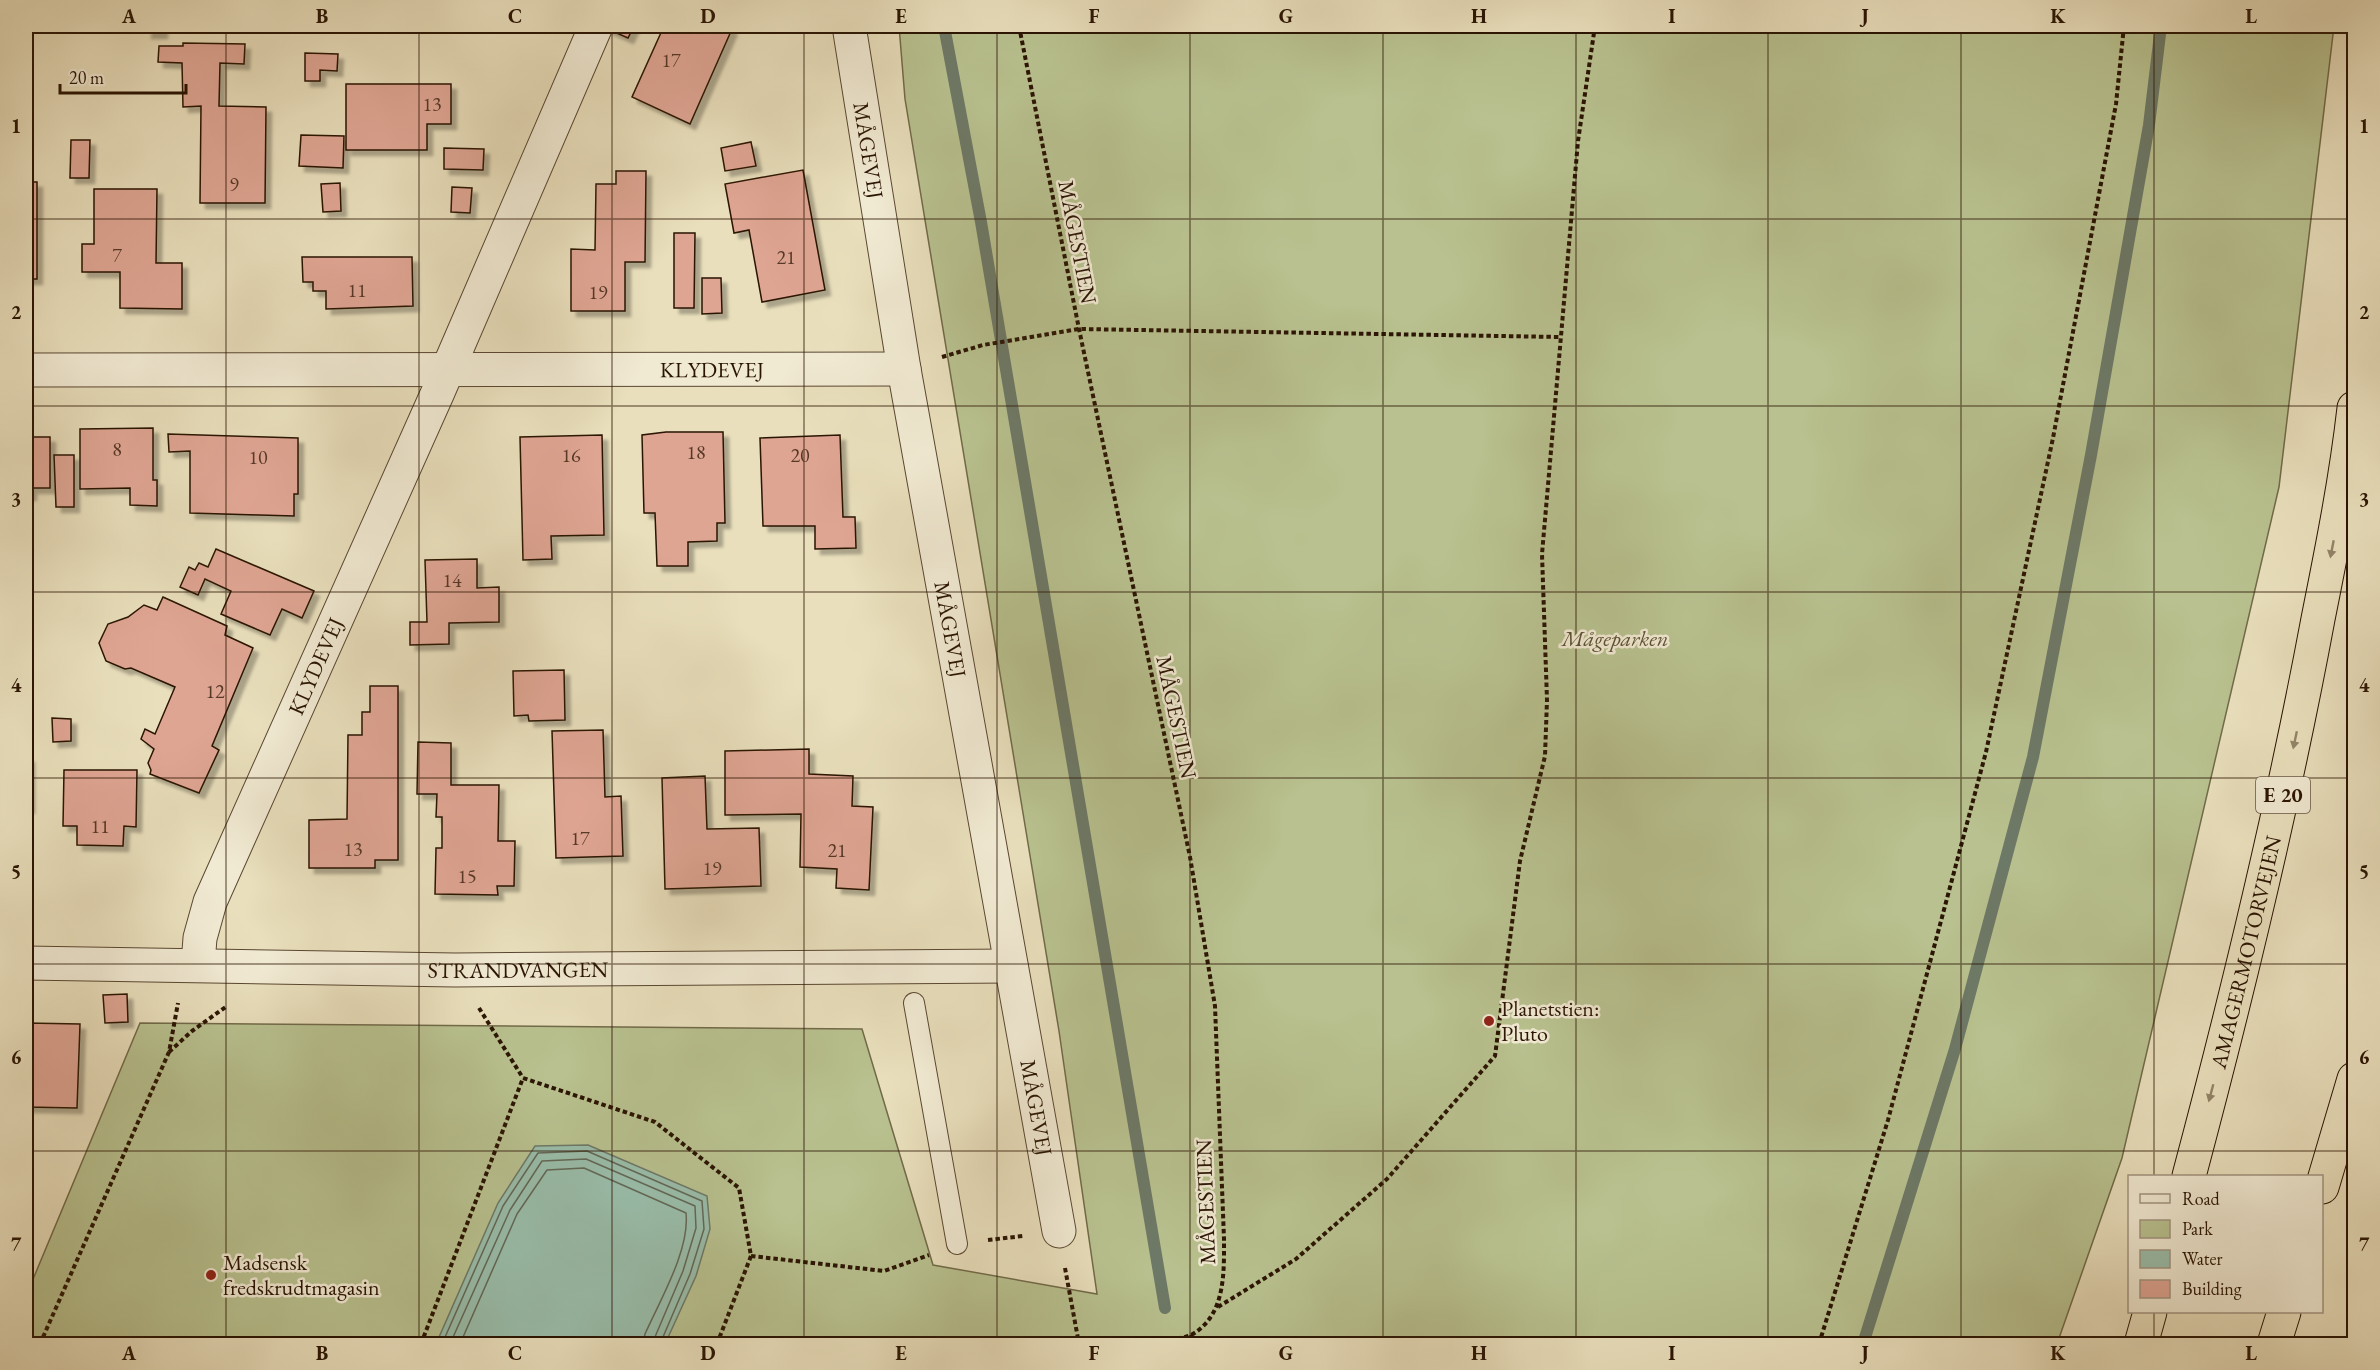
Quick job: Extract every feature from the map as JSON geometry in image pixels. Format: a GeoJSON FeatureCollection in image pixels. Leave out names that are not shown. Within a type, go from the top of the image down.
{"type":"FeatureCollection","features":[{"type":"Feature","properties":{"kind":"highway","name":"AMAGERMOTORVEJEN"},"geometry":{"type":"LineString","coordinates":[[2189,1175],[2233,1012],[2296,737],[2347,465],[2355,408]]}},
{"type":"Feature","properties":{"kind":"highway"},"geometry":{"type":"LineString","coordinates":[[2323,1184],[2355,1079]]}},
{"type":"Feature","properties":{"kind":"highway"},"geometry":{"type":"LineString","coordinates":[[2140,1344],[2149,1313]]}},
{"type":"Feature","properties":{"kind":"highway"},"geometry":{"type":"LineString","coordinates":[[2274,1344],[2283,1313]]}},
{"type":"Feature","properties":{"kind":"street","name":"KLYDEVEJ"},"geometry":{"type":"LineString","coordinates":[[192,964],[210,902],[447,371],[596,26]]}},
{"type":"Feature","properties":{"kind":"street","name":"MÅGEVEJ"},"geometry":{"type":"LineString","coordinates":[[849,26],[904,369],[1059,1231]]}},
{"type":"Feature","properties":{"kind":"street","name":"KLYDEVEJ"},"geometry":{"type":"LineString","coordinates":[[26,370],[904,369]]}},
{"type":"Feature","properties":{"kind":"street","name":"STRANDVANGEN"},"geometry":{"type":"LineString","coordinates":[[26,963],[455,970],[1011,966]]}},
{"type":"Feature","properties":{"kind":"lane"},"geometry":{"type":"LineString","coordinates":[[915,1002],[957,1244]]}},
{"type":"Feature","properties":{"kind":"path","name":"MÅGESTIEN"},"geometry":{"type":"LineString","coordinates":[[1019,26],[1079,329],[1190,856],[1215,1006],[1224,1239],[1224,1274],[1217,1308]]}},
{"type":"Feature","properties":{"kind":"path"},"geometry":{"type":"LineString","coordinates":[[1113,1344],[1190,1335],[1217,1308],[1296,1259],[1387,1179],[1495,1056],[1520,861],[1545,756],[1547,700],[1542,554],[1555,420],[1559,337],[1578,141],[1595,26]]}},
{"type":"Feature","properties":{"kind":"path"},"geometry":{"type":"LineString","coordinates":[[1819,1344],[1888,1120],[1986,752],[2055,426],[2116,104],[2124,26]]}},
{"type":"Feature","properties":{"kind":"path"},"geometry":{"type":"LineString","coordinates":[[983,345],[1079,329],[1559,337]]}},
{"type":"Feature","properties":{"kind":"path"},"geometry":{"type":"LineString","coordinates":[[40,1344],[169,1052],[192,964]]}},
{"type":"Feature","properties":{"kind":"path"},"geometry":{"type":"LineString","coordinates":[[474,999],[523,1078],[655,1122],[740,1188],[751,1256],[717,1344]]}},
{"type":"Feature","properties":{"kind":"path"},"geometry":{"type":"LineString","coordinates":[[421,1344],[523,1078]]}},
{"type":"Feature","properties":{"kind":"path"},"geometry":{"type":"LineString","coordinates":[[751,1256],[884,1271],[957,1244],[1059,1231],[1079,1344]]}},
{"type":"Feature","properties":{"kind":"path"},"geometry":{"type":"LineString","coordinates":[[1190,1335],[1197,1344]]}},
{"type":"Feature","properties":{"kind":"green space","name":"Mågeparken"},"geometry":{"type":"Polygon","coordinates":[[[899,26],[2334,26],[2279,487],[2122,1158],[2057,1344],[26,1344],[26,1296],[140,1023],[862,1029],[933,1265],[1097,1294],[1059,1031],[905,99],[899,26]]]}},
{"type":"Feature","properties":{"kind":"water"},"geometry":{"type":"Polygon","coordinates":[[[588,1145],[707,1196],[710,1229],[696,1276],[665,1344],[436,1344],[498,1203],[535,1146],[588,1145]]]}},
{"type":"Feature","properties":{"kind":"building"},"geometry":{"type":"Polygon","coordinates":[[[147,26],[162,26],[162,33],[146,33],[147,26]]]}},
{"type":"Feature","properties":{"kind":"building"},"geometry":{"type":"Polygon","coordinates":[[[606,26],[634,26],[628,38],[605,28],[606,26]]]}},
{"type":"Feature","properties":{"kind":"building"},"geometry":{"type":"Polygon","coordinates":[[[664,26],[725,26],[732,29],[690,124],[632,97],[664,26]]]}},
{"type":"Feature","properties":{"kind":"building"},"geometry":{"type":"Polygon","coordinates":[[[183,43],[245,44],[244,64],[220,63],[219,106],[266,107],[265,203],[200,203],[201,106],[183,107],[182,63],[158,62],[159,46],[183,46],[183,43]]]}},
{"type":"Feature","properties":{"kind":"building"},"geometry":{"type":"Polygon","coordinates":[[[305,53],[338,54],[337,71],[320,70],[320,81],[305,81],[305,53]]]}},
{"type":"Feature","properties":{"kind":"building"},"geometry":{"type":"Polygon","coordinates":[[[346,84],[451,84],[451,124],[427,124],[427,150],[346,150],[346,84]]]}},
{"type":"Feature","properties":{"kind":"building"},"geometry":{"type":"Polygon","coordinates":[[[301,135],[344,136],[343,168],[299,166],[301,135]]]}},
{"type":"Feature","properties":{"kind":"building"},"geometry":{"type":"Polygon","coordinates":[[[71,140],[90,140],[89,178],[70,178],[71,140]]]}},
{"type":"Feature","properties":{"kind":"building"},"geometry":{"type":"Polygon","coordinates":[[[751,142],[756,166],[725,171],[721,148],[751,142]]]}},
{"type":"Feature","properties":{"kind":"building"},"geometry":{"type":"Polygon","coordinates":[[[444,148],[484,149],[483,170],[444,169],[444,148]]]}},
{"type":"Feature","properties":{"kind":"building"},"geometry":{"type":"Polygon","coordinates":[[[803,170],[825,290],[762,302],[749,230],[734,233],[725,184],[803,170]]]}},
{"type":"Feature","properties":{"kind":"building"},"geometry":{"type":"Polygon","coordinates":[[[616,171],[646,171],[645,262],[625,262],[625,311],[571,311],[571,249],[595,250],[596,184],[616,184],[616,171]]]}},
{"type":"Feature","properties":{"kind":"building"},"geometry":{"type":"Polygon","coordinates":[[[26,182],[37,182],[37,279],[26,279],[26,182]]]}},
{"type":"Feature","properties":{"kind":"building"},"geometry":{"type":"Polygon","coordinates":[[[340,183],[341,211],[323,212],[321,184],[340,183]]]}},
{"type":"Feature","properties":{"kind":"building"},"geometry":{"type":"Polygon","coordinates":[[[452,187],[472,188],[470,213],[451,212],[452,187]]]}},
{"type":"Feature","properties":{"kind":"building"},"geometry":{"type":"Polygon","coordinates":[[[94,189],[157,189],[156,263],[182,263],[182,309],[120,308],[120,272],[82,272],[82,244],[94,244],[94,189]]]}},
{"type":"Feature","properties":{"kind":"building"},"geometry":{"type":"Polygon","coordinates":[[[674,233],[695,233],[694,308],[674,308],[674,233]]]}},
{"type":"Feature","properties":{"kind":"building"},"geometry":{"type":"Polygon","coordinates":[[[302,257],[412,257],[413,306],[326,309],[326,291],[313,291],[313,282],[303,282],[302,257]]]}},
{"type":"Feature","properties":{"kind":"building"},"geometry":{"type":"Polygon","coordinates":[[[702,278],[721,278],[722,313],[702,314],[702,278]]]}},
{"type":"Feature","properties":{"kind":"building"},"geometry":{"type":"Polygon","coordinates":[[[153,428],[153,480],[157,480],[157,506],[130,505],[130,488],[80,489],[80,429],[153,428]]]}},
{"type":"Feature","properties":{"kind":"building"},"geometry":{"type":"Polygon","coordinates":[[[666,432],[723,432],[725,523],[717,523],[717,541],[688,542],[688,566],[657,566],[655,513],[644,513],[642,435],[666,432]]]}},
{"type":"Feature","properties":{"kind":"building"},"geometry":{"type":"Polygon","coordinates":[[[168,434],[298,438],[298,494],[294,494],[294,516],[190,513],[190,451],[169,452],[168,434]]]}},
{"type":"Feature","properties":{"kind":"building"},"geometry":{"type":"Polygon","coordinates":[[[602,435],[604,535],[551,536],[552,559],[523,560],[520,437],[602,435]]]}},
{"type":"Feature","properties":{"kind":"building"},"geometry":{"type":"Polygon","coordinates":[[[840,435],[843,517],[855,517],[856,548],[815,549],[815,526],[763,526],[760,438],[840,435]]]}},
{"type":"Feature","properties":{"kind":"building"},"geometry":{"type":"Polygon","coordinates":[[[26,437],[50,437],[50,488],[31,488],[31,495],[26,495],[26,437]]]}},
{"type":"Feature","properties":{"kind":"building"},"geometry":{"type":"Polygon","coordinates":[[[54,455],[74,455],[74,507],[56,507],[54,455]]]}},
{"type":"Feature","properties":{"kind":"building"},"geometry":{"type":"Polygon","coordinates":[[[216,549],[314,591],[302,618],[282,609],[270,635],[221,614],[231,591],[205,579],[198,595],[180,587],[189,567],[195,570],[199,563],[208,567],[216,549]]]}},
{"type":"Feature","properties":{"kind":"building"},"geometry":{"type":"Polygon","coordinates":[[[477,559],[477,588],[499,587],[499,622],[449,623],[449,644],[410,645],[410,622],[427,622],[425,560],[477,559]]]}},
{"type":"Feature","properties":{"kind":"building"},"geometry":{"type":"Polygon","coordinates":[[[163,597],[227,626],[225,635],[253,648],[212,746],[219,750],[199,793],[150,774],[148,763],[154,749],[141,739],[145,729],[155,734],[175,687],[131,668],[125,669],[106,661],[99,643],[108,624],[128,617],[144,605],[157,610],[163,597]]]}},
{"type":"Feature","properties":{"kind":"building"},"geometry":{"type":"Polygon","coordinates":[[[564,670],[565,720],[529,721],[528,715],[514,716],[513,671],[564,670]]]}},
{"type":"Feature","properties":{"kind":"building"},"geometry":{"type":"Polygon","coordinates":[[[370,686],[398,686],[398,860],[375,860],[375,868],[309,868],[309,820],[347,819],[348,735],[362,735],[362,712],[370,712],[370,686]]]}},
{"type":"Feature","properties":{"kind":"building"},"geometry":{"type":"Polygon","coordinates":[[[52,718],[71,719],[71,741],[53,742],[52,718]]]}},
{"type":"Feature","properties":{"kind":"building"},"geometry":{"type":"Polygon","coordinates":[[[603,730],[605,797],[621,796],[623,856],[556,858],[552,731],[603,730]]]}},
{"type":"Feature","properties":{"kind":"building"},"geometry":{"type":"Polygon","coordinates":[[[418,742],[451,743],[451,785],[499,785],[498,841],[515,841],[514,886],[497,886],[498,895],[435,894],[436,848],[442,848],[442,817],[436,817],[437,794],[417,794],[418,742]]]}},
{"type":"Feature","properties":{"kind":"building"},"geometry":{"type":"Polygon","coordinates":[[[809,749],[809,774],[853,776],[852,806],[873,807],[869,890],[836,888],[837,869],[800,867],[801,814],[725,815],[725,751],[809,749]]]}},
{"type":"Feature","properties":{"kind":"building"},"geometry":{"type":"Polygon","coordinates":[[[26,757],[29,757],[29,808],[26,808],[26,757]]]}},
{"type":"Feature","properties":{"kind":"building"},"geometry":{"type":"Polygon","coordinates":[[[64,770],[137,770],[136,827],[124,826],[123,846],[77,845],[77,826],[63,826],[64,770]]]}},
{"type":"Feature","properties":{"kind":"building"},"geometry":{"type":"Polygon","coordinates":[[[705,776],[707,829],[759,828],[761,886],[665,889],[662,778],[705,776]]]}},
{"type":"Feature","properties":{"kind":"building"},"geometry":{"type":"Polygon","coordinates":[[[127,994],[128,1022],[105,1023],[103,995],[127,994]]]}},
{"type":"Feature","properties":{"kind":"building"},"geometry":{"type":"Polygon","coordinates":[[[26,1023],[80,1024],[77,1108],[26,1107],[26,1023]]]}},
{"type":"Feature","properties":{"kind":"waterway"},"geometry":{"type":"LineString","coordinates":[[944,26],[981,222],[1165,1308]]}},
{"type":"Feature","properties":{"kind":"waterway"},"geometry":{"type":"LineString","coordinates":[[1863,1344],[1955,1049],[2033,757],[2091,455],[2149,125],[2161,26]]}},
{"type":"Feature","properties":{"kind":"place","name":"Planetstien: Pluto"},"geometry":{"type":"Point","coordinates":[1489,1021]}},
{"type":"Feature","properties":{"kind":"place","name":"Madsensk fredskrudtmagasin"},"geometry":{"type":"Point","coordinates":[211,1275]}}]}
